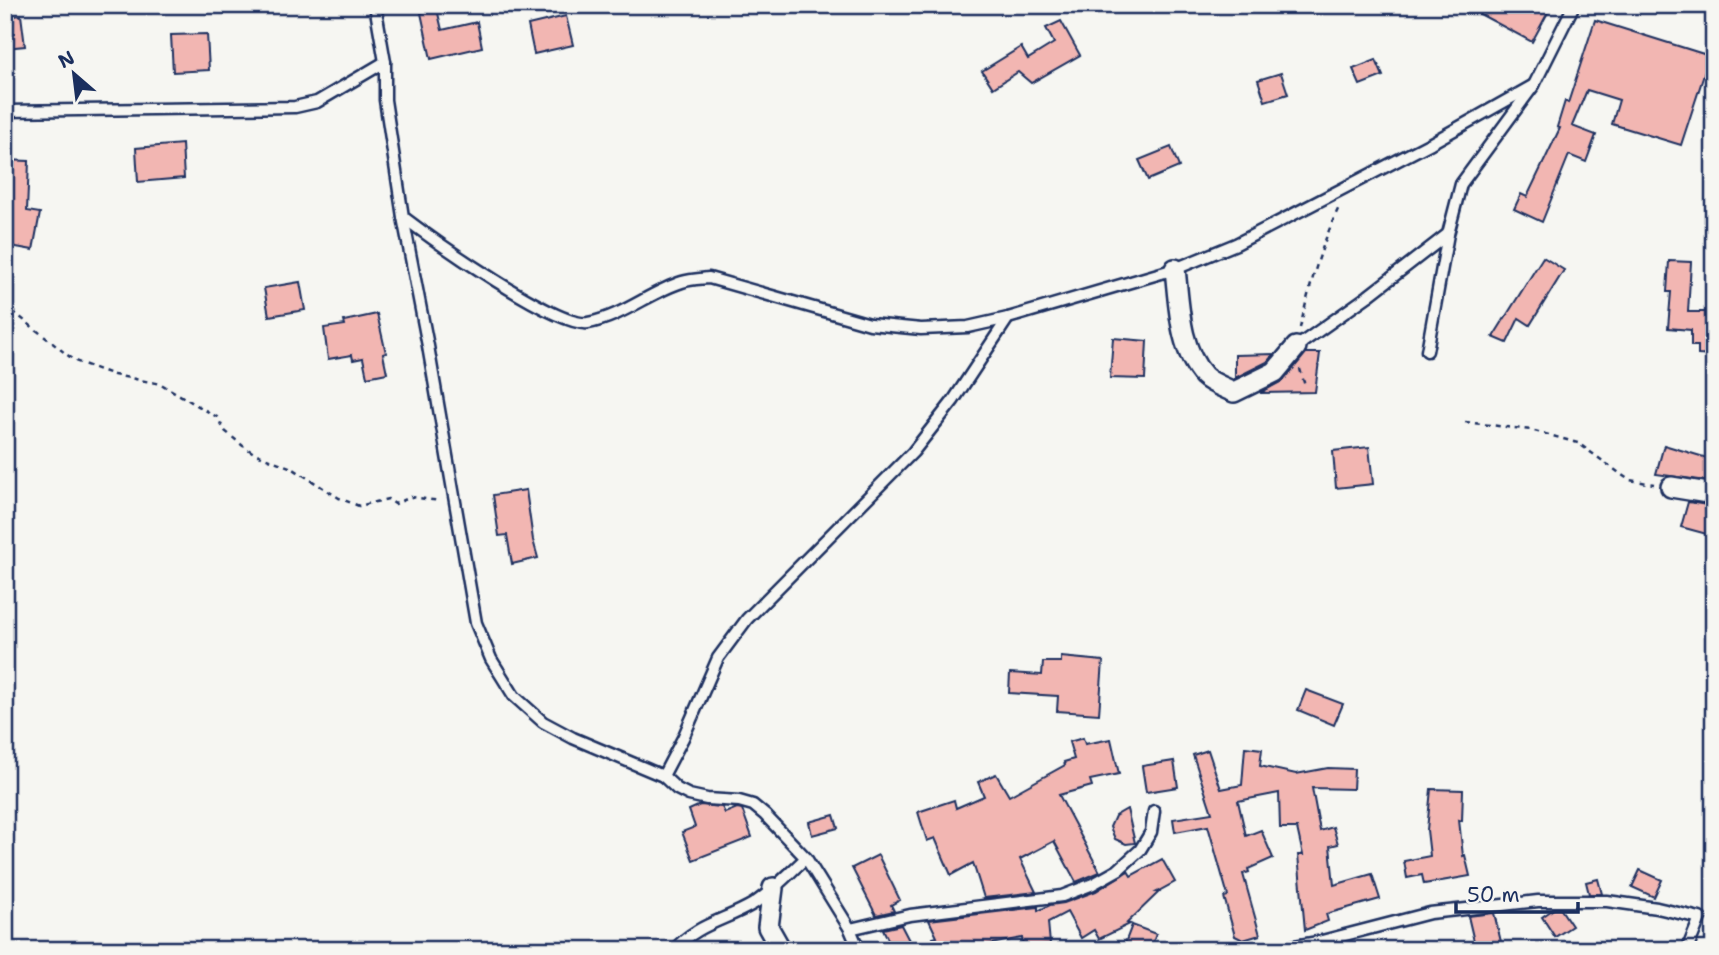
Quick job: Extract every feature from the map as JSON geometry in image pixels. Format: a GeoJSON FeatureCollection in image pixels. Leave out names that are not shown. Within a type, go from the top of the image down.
{"type":"FeatureCollection","features":[{"type":"Feature","properties":{"kind":"street"},"geometry":{"type":"LineString","coordinates":[[1175,269],[1182,325],[1190,354],[1205,377],[1234,392],[1275,372],[1296,347]]}},
{"type":"Feature","properties":{"kind":"street"},"geometry":{"type":"LineString","coordinates":[[1671,487],[1714,494]]}},
{"type":"Feature","properties":{"kind":"street"},"geometry":{"type":"LineString","coordinates":[[773,887],[768,927],[781,950]]}},
{"type":"Feature","properties":{"kind":"lane"},"geometry":{"type":"LineString","coordinates":[[375,5],[385,62],[385,100],[402,218],[428,346],[476,623],[491,659],[514,696],[543,722],[573,738],[663,776],[677,789],[689,795],[753,805],[806,858],[850,929],[859,950]]}},
{"type":"Feature","properties":{"kind":"lane"},"geometry":{"type":"LineString","coordinates":[[1427,351],[1448,234],[1461,184],[1534,85],[1574,5]]}},
{"type":"Feature","properties":{"kind":"lane"},"geometry":{"type":"LineString","coordinates":[[5,111],[295,107],[317,102],[385,62]]}},
{"type":"Feature","properties":{"kind":"lane"},"geometry":{"type":"LineString","coordinates":[[402,218],[510,289],[567,319],[585,324],[602,319],[683,282],[709,278],[870,324],[921,329],[956,327],[1008,318],[1175,269],[1236,244],[1534,85]]}},
{"type":"Feature","properties":{"kind":"lane"},"geometry":{"type":"LineString","coordinates":[[1296,347],[1448,234]]}},
{"type":"Feature","properties":{"kind":"lane"},"geometry":{"type":"LineString","coordinates":[[663,776],[718,658],[747,619],[913,452],[953,401],[1008,318]]}},
{"type":"Feature","properties":{"kind":"lane"},"geometry":{"type":"LineString","coordinates":[[850,929],[910,915],[1062,895],[1093,884],[1118,870],[1140,850],[1151,832],[1154,811]]}},
{"type":"Feature","properties":{"kind":"lane"},"geometry":{"type":"LineString","coordinates":[[674,950],[687,936],[703,926],[734,915],[756,902],[806,858]]}},
{"type":"Feature","properties":{"kind":"lane"},"geometry":{"type":"LineString","coordinates":[[1271,950],[1318,942],[1430,914],[1538,901],[1607,901],[1657,908],[1700,918],[1687,950]]}},
{"type":"Feature","properties":{"kind":"path"},"geometry":{"type":"LineString","coordinates":[[1306,386],[1296,347],[1324,239],[1349,186]]}},
{"type":"Feature","properties":{"kind":"path"},"geometry":{"type":"LineString","coordinates":[[5,305],[75,361],[114,375],[160,384],[217,416],[225,431],[243,446],[292,468],[338,498],[359,506],[388,499],[395,503],[411,497],[443,501]]}},
{"type":"Feature","properties":{"kind":"path"},"geometry":{"type":"LineString","coordinates":[[1465,422],[1531,430],[1578,443],[1629,480],[1671,487]]}},
{"type":"Feature","properties":{"kind":"building"},"geometry":{"type":"Polygon","coordinates":[[[1463,5],[1552,5],[1532,42],[1463,5]]]}},
{"type":"Feature","properties":{"kind":"building"},"geometry":{"type":"Polygon","coordinates":[[[437,9],[442,30],[477,22],[482,47],[431,59],[421,13],[437,9]]]}},
{"type":"Feature","properties":{"kind":"building"},"geometry":{"type":"Polygon","coordinates":[[[21,15],[25,46],[5,48],[5,17],[21,15]]]}},
{"type":"Feature","properties":{"kind":"building"},"geometry":{"type":"Polygon","coordinates":[[[566,16],[573,45],[534,54],[528,25],[566,16]]]}},
{"type":"Feature","properties":{"kind":"building"},"geometry":{"type":"Polygon","coordinates":[[[1595,20],[1710,56],[1681,145],[1612,124],[1619,100],[1587,90],[1572,126],[1596,135],[1586,162],[1569,155],[1542,222],[1514,209],[1521,194],[1527,197],[1560,128],[1557,127],[1565,101],[1568,103],[1595,20]]]}},
{"type":"Feature","properties":{"kind":"building"},"geometry":{"type":"Polygon","coordinates":[[[1061,21],[1080,55],[1031,83],[1018,72],[993,88],[982,71],[1021,47],[1028,59],[1054,43],[1046,28],[1061,21]]]}},
{"type":"Feature","properties":{"kind":"building"},"geometry":{"type":"Polygon","coordinates":[[[207,34],[209,70],[173,72],[171,35],[207,34]]]}},
{"type":"Feature","properties":{"kind":"building"},"geometry":{"type":"Polygon","coordinates":[[[1376,60],[1383,76],[1360,85],[1353,69],[1376,60]]]}},
{"type":"Feature","properties":{"kind":"building"},"geometry":{"type":"Polygon","coordinates":[[[1281,73],[1288,94],[1265,101],[1258,80],[1281,73]]]}},
{"type":"Feature","properties":{"kind":"building"},"geometry":{"type":"Polygon","coordinates":[[[182,144],[184,178],[138,182],[136,148],[182,144]]]}},
{"type":"Feature","properties":{"kind":"building"},"geometry":{"type":"Polygon","coordinates":[[[1171,147],[1179,167],[1148,180],[1139,160],[1171,147]]]}},
{"type":"Feature","properties":{"kind":"building"},"geometry":{"type":"Polygon","coordinates":[[[5,160],[29,161],[27,211],[40,213],[33,250],[5,245],[5,211],[9,191],[5,191],[5,160]]]}},
{"type":"Feature","properties":{"kind":"building"},"geometry":{"type":"Polygon","coordinates":[[[1543,257],[1564,270],[1530,325],[1519,318],[1507,343],[1493,337],[1543,257]]]}},
{"type":"Feature","properties":{"kind":"building"},"geometry":{"type":"Polygon","coordinates":[[[1669,261],[1691,262],[1688,312],[1714,312],[1714,356],[1698,355],[1698,346],[1691,346],[1691,330],[1668,328],[1671,292],[1667,292],[1669,261]]]}},
{"type":"Feature","properties":{"kind":"building"},"geometry":{"type":"Polygon","coordinates":[[[300,282],[305,310],[269,316],[264,288],[300,282]]]}},
{"type":"Feature","properties":{"kind":"building"},"geometry":{"type":"Polygon","coordinates":[[[377,314],[386,353],[383,354],[387,373],[367,377],[363,358],[353,360],[352,355],[328,359],[324,328],[345,325],[344,321],[377,314]]]}},
{"type":"Feature","properties":{"kind":"building"},"geometry":{"type":"Polygon","coordinates":[[[1113,338],[1147,341],[1145,379],[1110,378],[1113,338]]]}},
{"type":"Feature","properties":{"kind":"building"},"geometry":{"type":"Polygon","coordinates":[[[1306,353],[1320,353],[1315,392],[1260,393],[1284,380],[1306,353]]]}},
{"type":"Feature","properties":{"kind":"building"},"geometry":{"type":"Polygon","coordinates":[[[1274,354],[1267,362],[1235,378],[1235,355],[1274,354]]]}},
{"type":"Feature","properties":{"kind":"building"},"geometry":{"type":"Polygon","coordinates":[[[1664,445],[1714,460],[1714,482],[1656,474],[1664,445]]]}},
{"type":"Feature","properties":{"kind":"building"},"geometry":{"type":"Polygon","coordinates":[[[1369,447],[1373,484],[1336,488],[1333,451],[1369,447]]]}},
{"type":"Feature","properties":{"kind":"building"},"geometry":{"type":"Polygon","coordinates":[[[526,490],[538,558],[512,564],[507,535],[499,536],[493,495],[526,490]]]}},
{"type":"Feature","properties":{"kind":"building"},"geometry":{"type":"Polygon","coordinates":[[[1688,502],[1714,506],[1714,536],[1681,527],[1688,502]]]}},
{"type":"Feature","properties":{"kind":"building"},"geometry":{"type":"Polygon","coordinates":[[[1061,657],[1103,661],[1099,714],[1057,711],[1058,696],[1009,693],[1010,673],[1042,675],[1043,662],[1061,662],[1061,657]]]}},
{"type":"Feature","properties":{"kind":"building"},"geometry":{"type":"Polygon","coordinates":[[[1306,690],[1343,704],[1334,725],[1298,710],[1306,690]]]}},
{"type":"Feature","properties":{"kind":"building"},"geometry":{"type":"Polygon","coordinates":[[[1083,738],[1085,744],[1111,739],[1119,774],[1090,780],[1092,786],[1059,795],[1100,872],[1076,882],[1054,841],[1020,859],[1036,892],[984,898],[973,863],[951,875],[935,838],[927,841],[918,812],[954,800],[956,808],[984,796],[978,782],[996,774],[1009,796],[1065,765],[1064,762],[1074,759],[1069,742],[1083,738]]]}},
{"type":"Feature","properties":{"kind":"building"},"geometry":{"type":"Polygon","coordinates":[[[1245,747],[1262,749],[1260,766],[1296,774],[1328,768],[1354,769],[1353,789],[1312,788],[1320,831],[1333,827],[1338,844],[1330,846],[1334,885],[1372,874],[1380,899],[1326,914],[1328,921],[1305,930],[1298,855],[1303,855],[1297,828],[1280,828],[1279,793],[1238,801],[1246,836],[1261,830],[1273,858],[1243,874],[1260,935],[1243,940],[1235,936],[1224,897],[1228,896],[1208,826],[1175,832],[1173,819],[1212,813],[1193,755],[1208,750],[1221,789],[1242,785],[1245,747]]]}},
{"type":"Feature","properties":{"kind":"building"},"geometry":{"type":"Polygon","coordinates":[[[1174,761],[1178,787],[1146,792],[1142,766],[1174,761]]]}},
{"type":"Feature","properties":{"kind":"building"},"geometry":{"type":"Polygon","coordinates":[[[1431,789],[1463,790],[1462,821],[1459,820],[1463,856],[1465,855],[1470,876],[1424,884],[1422,875],[1407,878],[1404,861],[1430,856],[1427,830],[1431,789]]]}},
{"type":"Feature","properties":{"kind":"building"},"geometry":{"type":"Polygon","coordinates":[[[700,805],[722,807],[725,813],[737,808],[742,809],[752,837],[693,860],[682,832],[695,827],[689,810],[700,805]]]}},
{"type":"Feature","properties":{"kind":"building"},"geometry":{"type":"Polygon","coordinates":[[[1127,809],[1135,843],[1126,844],[1115,839],[1110,827],[1115,816],[1127,809]]]}},
{"type":"Feature","properties":{"kind":"building"},"geometry":{"type":"Polygon","coordinates":[[[834,815],[838,828],[812,835],[809,822],[834,815]]]}},
{"type":"Feature","properties":{"kind":"building"},"geometry":{"type":"Polygon","coordinates":[[[878,855],[900,900],[891,905],[894,911],[876,915],[852,868],[878,855]]]}},
{"type":"Feature","properties":{"kind":"building"},"geometry":{"type":"Polygon","coordinates":[[[1162,859],[1175,882],[1157,892],[1127,923],[1130,924],[1099,939],[1094,930],[1081,938],[1067,912],[1048,922],[1050,944],[1023,947],[1022,938],[975,947],[976,950],[935,950],[933,938],[937,937],[929,920],[1038,907],[1038,911],[1096,891],[1128,871],[1131,876],[1162,859]]]}},
{"type":"Feature","properties":{"kind":"building"},"geometry":{"type":"Polygon","coordinates":[[[1640,870],[1662,880],[1654,897],[1632,887],[1640,870]]]}},
{"type":"Feature","properties":{"kind":"building"},"geometry":{"type":"Polygon","coordinates":[[[1598,879],[1602,894],[1589,894],[1586,882],[1598,879]]]}},
{"type":"Feature","properties":{"kind":"building"},"geometry":{"type":"Polygon","coordinates":[[[1555,908],[1560,908],[1572,926],[1555,937],[1542,917],[1555,908]]]}},
{"type":"Feature","properties":{"kind":"building"},"geometry":{"type":"Polygon","coordinates":[[[1494,913],[1503,950],[1476,950],[1468,916],[1494,913]]]}},
{"type":"Feature","properties":{"kind":"building"},"geometry":{"type":"Polygon","coordinates":[[[901,925],[914,950],[893,950],[883,929],[901,925]]]}},
{"type":"Feature","properties":{"kind":"building"},"geometry":{"type":"Polygon","coordinates":[[[1132,925],[1156,934],[1150,950],[1135,950],[1124,946],[1132,925]]]}}]}
